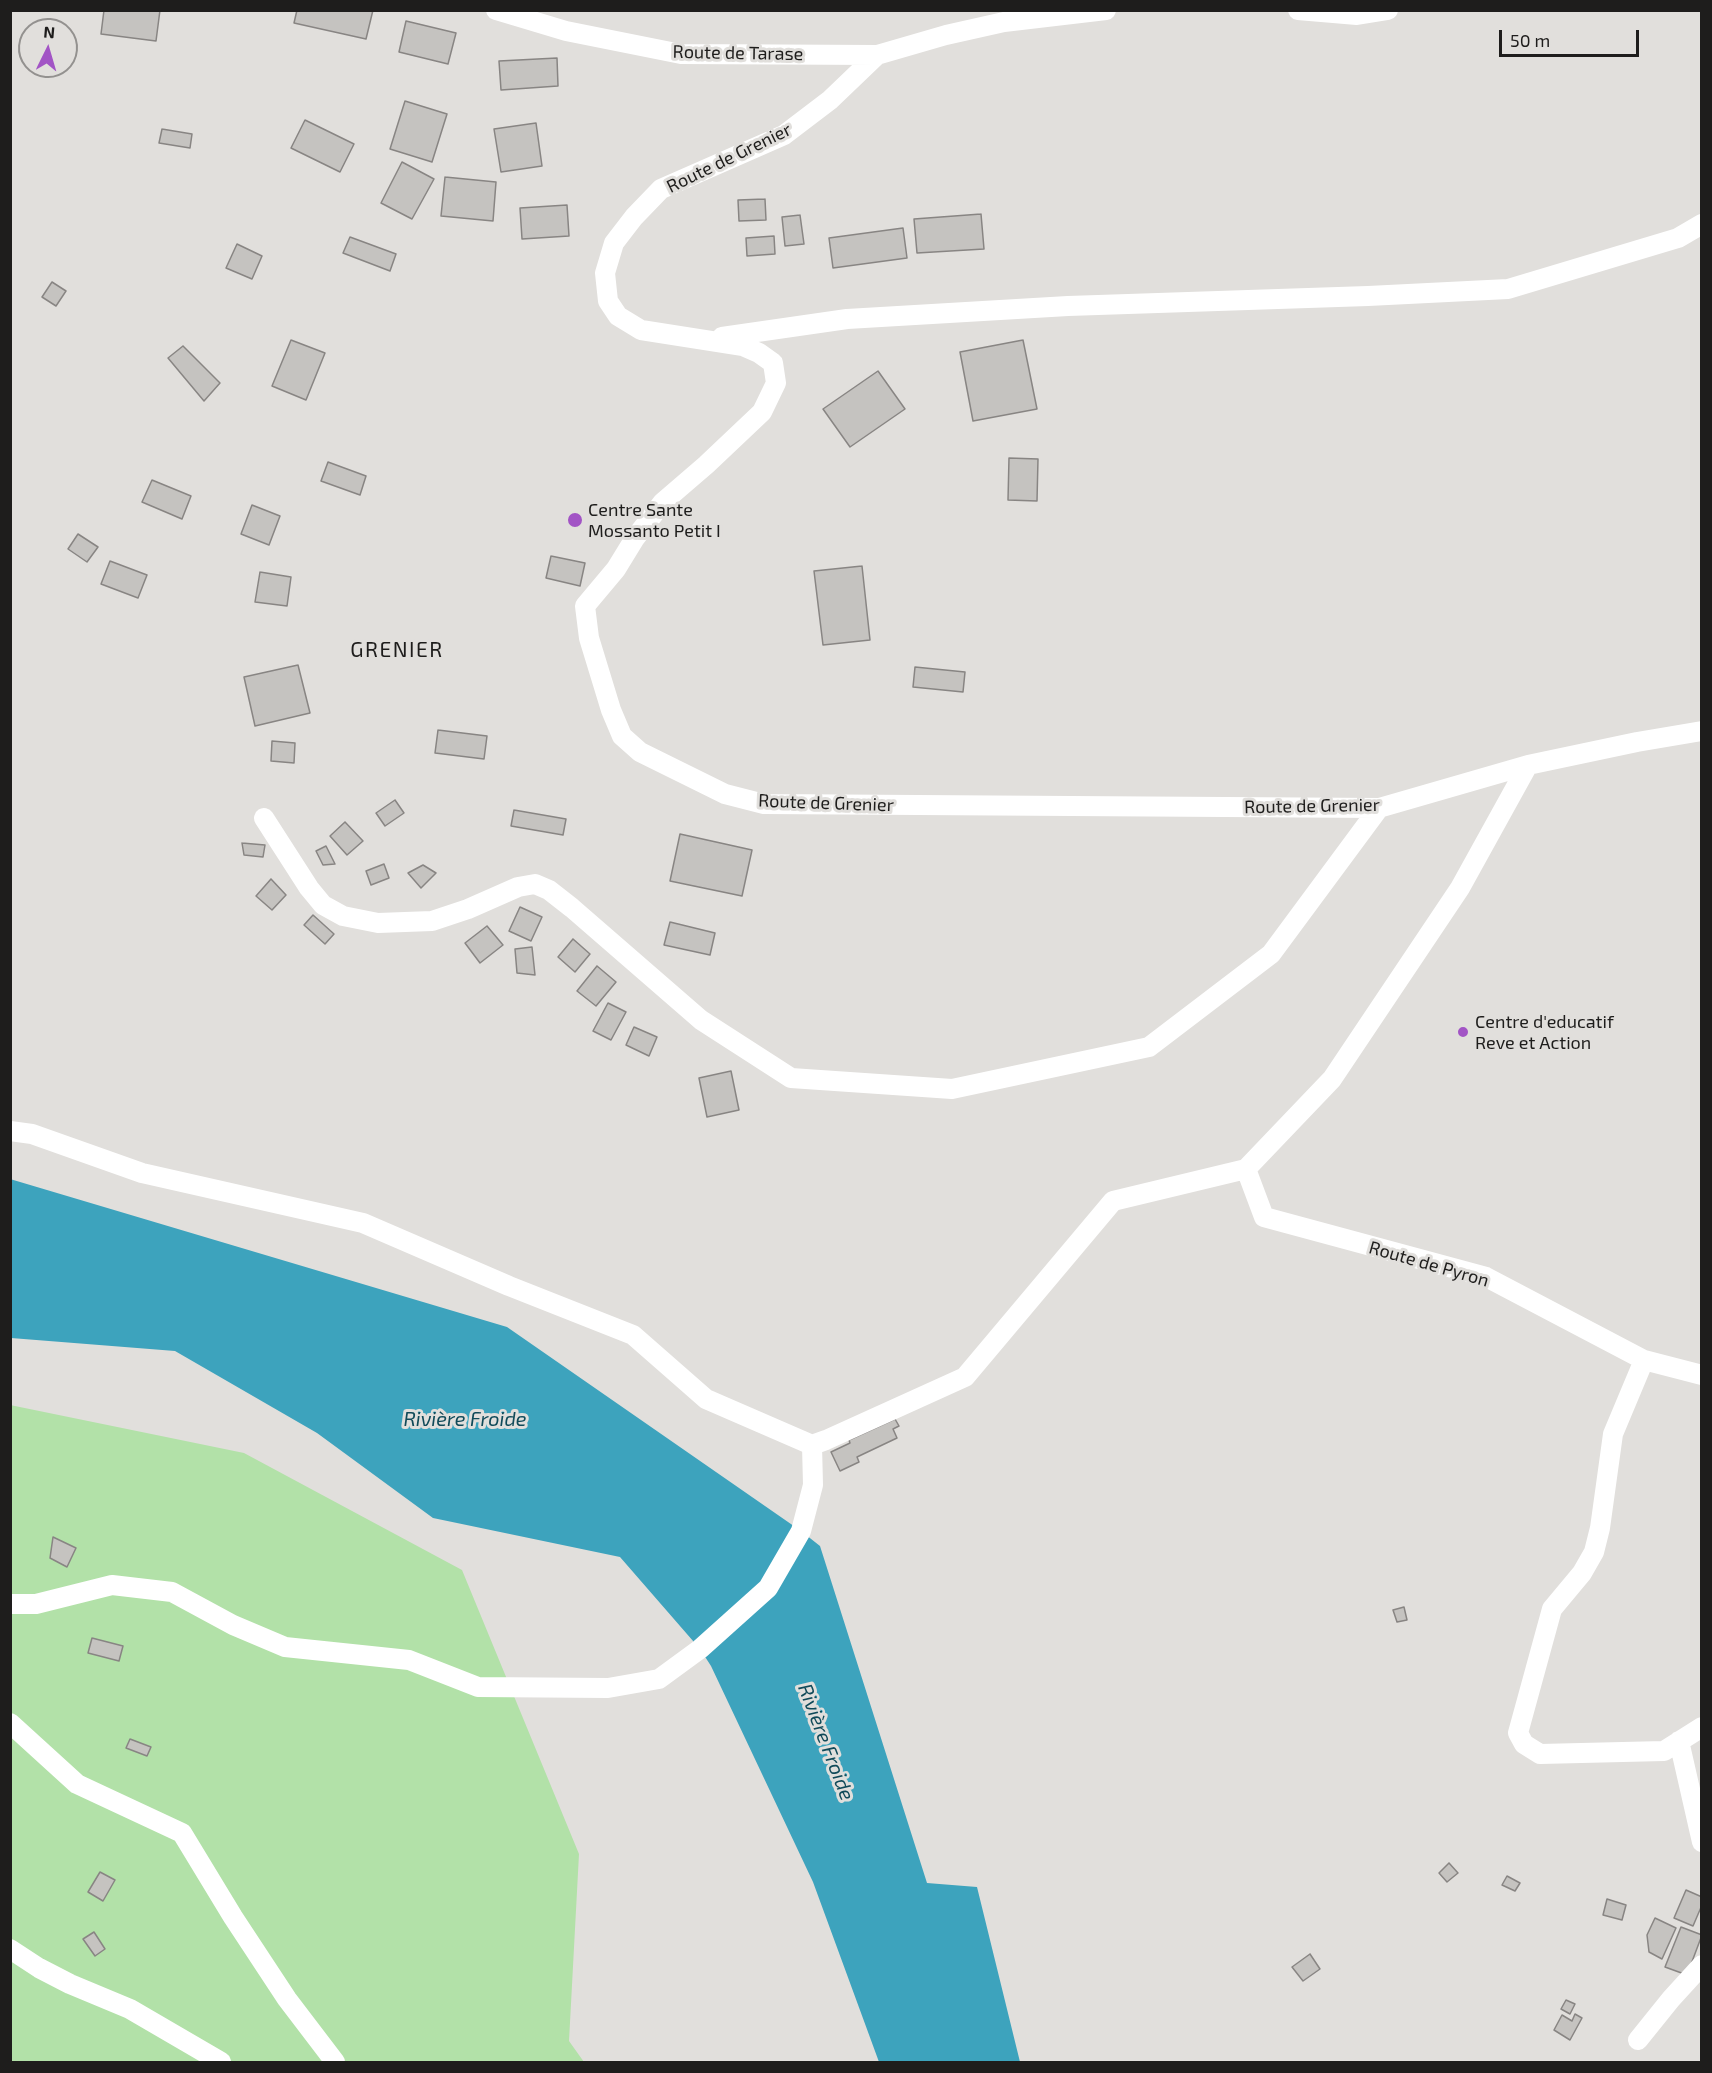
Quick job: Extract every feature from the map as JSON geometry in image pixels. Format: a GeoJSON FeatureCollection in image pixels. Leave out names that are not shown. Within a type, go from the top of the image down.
{"type":"FeatureCollection","features":[{"type":"Feature","properties":{"kind":"street","name":"Route de Tarase"},"geometry":{"type":"LineString","coordinates":[[496,10],[566,31],[681,54],[877,55]]}},
{"type":"Feature","properties":{"kind":"street"},"geometry":{"type":"LineString","coordinates":[[877,55],[946,35],[1004,22],[1106,10]]}},
{"type":"Feature","properties":{"kind":"street"},"geometry":{"type":"LineString","coordinates":[[1298,10],[1357,15],[1388,10]]}},
{"type":"Feature","properties":{"kind":"street","name":"Route de Grenier"},"geometry":{"type":"LineString","coordinates":[[877,55],[830,100],[784,135],[661,189],[634,217],[614,243],[605,273],[608,301],[618,316],[641,330],[743,346],[759,353],[772,363],[776,383],[762,412],[663,502],[635,538],[616,569],[585,606],[589,638],[611,710],[622,736],[640,752],[725,794],[764,804],[1378,808],[1528,765],[1701,731]]}},
{"type":"Feature","properties":{"kind":"street"},"geometry":{"type":"LineString","coordinates":[[705,339],[858,318],[1068,306],[1508,289],[1678,238],[1701,224]]}},
{"type":"Feature","properties":{"kind":"street"},"geometry":{"type":"LineString","coordinates":[[10,1131],[32,1134],[142,1173],[363,1223],[509,1286],[633,1335],[706,1399],[812,1445],[965,1377],[1113,1201],[1246,1168],[1332,1078],[1460,888],[1528,765]]}},
{"type":"Feature","properties":{"kind":"street"},"geometry":{"type":"LineString","coordinates":[[264,818],[309,888],[323,905],[343,916],[378,923],[432,921],[468,909],[518,887],[535,884],[549,890],[572,908],[701,1020],[791,1078],[952,1089],[1149,1047],[1271,954],[1378,808]]}},
{"type":"Feature","properties":{"kind":"street","name":"Route de Pyron"},"geometry":{"type":"LineString","coordinates":[[1246,1168],[1264,1217],[1486,1277],[1644,1360],[1701,1375]]}},
{"type":"Feature","properties":{"kind":"street"},"geometry":{"type":"LineString","coordinates":[[1644,1360],[1613,1434],[1600,1528],[1593,1552],[1582,1573],[1552,1609],[1518,1733],[1524,1744],[1540,1754],[1664,1751],[1701,1727]]}},
{"type":"Feature","properties":{"kind":"street"},"geometry":{"type":"LineString","coordinates":[[10,1604],[36,1604],[112,1585],[172,1592],[233,1625],[285,1647],[409,1660],[478,1687],[608,1688],[659,1679],[700,1649],[768,1588],[801,1531],[813,1485],[812,1445]]}},
{"type":"Feature","properties":{"kind":"street"},"geometry":{"type":"LineString","coordinates":[[10,1723],[77,1784],[182,1833],[287,2000],[333,2062]]}},
{"type":"Feature","properties":{"kind":"street"},"geometry":{"type":"LineString","coordinates":[[1679,1741],[1701,1842]]}},
{"type":"Feature","properties":{"kind":"street"},"geometry":{"type":"LineString","coordinates":[[10,1949],[70,1984],[130,2009],[221,2062]]}},
{"type":"Feature","properties":{"kind":"street"},"geometry":{"type":"LineString","coordinates":[[1638,2040],[1701,1965]]}},
{"type":"Feature","properties":{"kind":"green space"},"geometry":{"type":"Polygon","coordinates":[[[10,1405],[244,1453],[462,1570],[579,1854],[569,2041],[584,2062],[11,2062],[10,1405]]]}},
{"type":"Feature","properties":{"kind":"water","name":"Rivière Froide"},"geometry":{"type":"Polygon","coordinates":[[[10,1179],[507,1327],[820,1546],[927,1883],[977,1887],[1020,2062],[879,2062],[813,1882],[711,1666],[700,1649],[620,1557],[433,1518],[317,1433],[175,1351],[11,1338],[10,1179]]]}},
{"type":"Feature","properties":{"kind":"building"},"geometry":{"type":"Polygon","coordinates":[[[104,10],[160,10],[156,41],[101,34],[104,10]]]}},
{"type":"Feature","properties":{"kind":"building"},"geometry":{"type":"Polygon","coordinates":[[[297,10],[373,10],[366,39],[294,23],[297,10]]]}},
{"type":"Feature","properties":{"kind":"building"},"geometry":{"type":"Polygon","coordinates":[[[406,21],[456,33],[448,64],[399,52],[406,21]]]}},
{"type":"Feature","properties":{"kind":"building"},"geometry":{"type":"Polygon","coordinates":[[[557,58],[558,86],[501,90],[499,61],[557,58]]]}},
{"type":"Feature","properties":{"kind":"building"},"geometry":{"type":"Polygon","coordinates":[[[405,101],[447,114],[432,162],[390,149],[405,101]]]}},
{"type":"Feature","properties":{"kind":"building"},"geometry":{"type":"Polygon","coordinates":[[[305,120],[354,144],[340,172],[291,148],[305,120]]]}},
{"type":"Feature","properties":{"kind":"building"},"geometry":{"type":"Polygon","coordinates":[[[536,123],[542,166],[501,172],[494,129],[536,123]]]}},
{"type":"Feature","properties":{"kind":"building"},"geometry":{"type":"Polygon","coordinates":[[[162,129],[192,134],[190,148],[159,143],[162,129]]]}},
{"type":"Feature","properties":{"kind":"building"},"geometry":{"type":"Polygon","coordinates":[[[402,162],[434,179],[412,219],[381,203],[402,162]]]}},
{"type":"Feature","properties":{"kind":"building"},"geometry":{"type":"Polygon","coordinates":[[[445,177],[496,182],[493,221],[441,216],[445,177]]]}},
{"type":"Feature","properties":{"kind":"building"},"geometry":{"type":"Polygon","coordinates":[[[765,199],[766,220],[739,221],[738,200],[765,199]]]}},
{"type":"Feature","properties":{"kind":"building"},"geometry":{"type":"Polygon","coordinates":[[[567,205],[569,236],[522,239],[520,208],[567,205]]]}},
{"type":"Feature","properties":{"kind":"building"},"geometry":{"type":"Polygon","coordinates":[[[981,214],[984,249],[917,253],[914,219],[981,214]]]}},
{"type":"Feature","properties":{"kind":"building"},"geometry":{"type":"Polygon","coordinates":[[[800,215],[804,244],[785,246],[782,217],[800,215]]]}},
{"type":"Feature","properties":{"kind":"building"},"geometry":{"type":"Polygon","coordinates":[[[903,228],[907,258],[833,268],[829,238],[903,228]]]}},
{"type":"Feature","properties":{"kind":"building"},"geometry":{"type":"Polygon","coordinates":[[[774,236],[775,254],[747,256],[746,238],[774,236]]]}},
{"type":"Feature","properties":{"kind":"building"},"geometry":{"type":"Polygon","coordinates":[[[350,237],[396,254],[390,271],[343,253],[350,237]]]}},
{"type":"Feature","properties":{"kind":"building"},"geometry":{"type":"Polygon","coordinates":[[[237,244],[262,256],[252,279],[226,268],[237,244]]]}},
{"type":"Feature","properties":{"kind":"building"},"geometry":{"type":"Polygon","coordinates":[[[52,282],[66,291],[56,306],[42,297],[52,282]]]}},
{"type":"Feature","properties":{"kind":"building"},"geometry":{"type":"Polygon","coordinates":[[[291,340],[325,353],[306,400],[272,386],[291,340]]]}},
{"type":"Feature","properties":{"kind":"building"},"geometry":{"type":"Polygon","coordinates":[[[1023,340],[1037,409],[973,421],[960,352],[1023,340]]]}},
{"type":"Feature","properties":{"kind":"building"},"geometry":{"type":"Polygon","coordinates":[[[183,346],[220,383],[204,401],[168,358],[183,346]]]}},
{"type":"Feature","properties":{"kind":"building"},"geometry":{"type":"Polygon","coordinates":[[[878,371],[905,409],[850,447],[823,409],[878,371]]]}},
{"type":"Feature","properties":{"kind":"building"},"geometry":{"type":"Polygon","coordinates":[[[1009,458],[1038,459],[1037,501],[1008,500],[1009,458]]]}},
{"type":"Feature","properties":{"kind":"building"},"geometry":{"type":"Polygon","coordinates":[[[328,462],[366,476],[360,495],[321,481],[328,462]]]}},
{"type":"Feature","properties":{"kind":"building"},"geometry":{"type":"Polygon","coordinates":[[[152,480],[191,496],[182,519],[142,502],[152,480]]]}},
{"type":"Feature","properties":{"kind":"building"},"geometry":{"type":"Polygon","coordinates":[[[252,505],[280,516],[269,545],[241,534],[252,505]]]}},
{"type":"Feature","properties":{"kind":"building"},"geometry":{"type":"Polygon","coordinates":[[[78,534],[98,547],[87,562],[68,549],[78,534]]]}},
{"type":"Feature","properties":{"kind":"building"},"geometry":{"type":"Polygon","coordinates":[[[551,556],[585,563],[580,586],[546,578],[551,556]]]}},
{"type":"Feature","properties":{"kind":"building"},"geometry":{"type":"Polygon","coordinates":[[[110,561],[147,575],[138,598],[101,584],[110,561]]]}},
{"type":"Feature","properties":{"kind":"building"},"geometry":{"type":"Polygon","coordinates":[[[862,566],[870,640],[823,645],[814,571],[862,566]]]}},
{"type":"Feature","properties":{"kind":"building"},"geometry":{"type":"Polygon","coordinates":[[[260,572],[291,577],[287,606],[255,602],[260,572]]]}},
{"type":"Feature","properties":{"kind":"building"},"geometry":{"type":"Polygon","coordinates":[[[298,665],[310,713],[255,726],[244,677],[298,665]]]}},
{"type":"Feature","properties":{"kind":"building"},"geometry":{"type":"Polygon","coordinates":[[[915,667],[965,672],[963,692],[913,687],[915,667]]]}},
{"type":"Feature","properties":{"kind":"building"},"geometry":{"type":"Polygon","coordinates":[[[438,730],[487,736],[484,759],[435,753],[438,730]]]}},
{"type":"Feature","properties":{"kind":"building"},"geometry":{"type":"Polygon","coordinates":[[[272,741],[295,743],[294,763],[271,761],[272,741]]]}},
{"type":"Feature","properties":{"kind":"building"},"geometry":{"type":"Polygon","coordinates":[[[395,800],[404,813],[385,826],[376,813],[395,800]]]}},
{"type":"Feature","properties":{"kind":"building"},"geometry":{"type":"Polygon","coordinates":[[[514,810],[566,819],[563,835],[511,826],[514,810]]]}},
{"type":"Feature","properties":{"kind":"building"},"geometry":{"type":"Polygon","coordinates":[[[345,822],[363,841],[347,855],[330,836],[345,822]]]}},
{"type":"Feature","properties":{"kind":"building"},"geometry":{"type":"Polygon","coordinates":[[[680,834],[752,850],[742,896],[670,881],[680,834]]]}},
{"type":"Feature","properties":{"kind":"building"},"geometry":{"type":"Polygon","coordinates":[[[242,843],[265,845],[263,857],[244,855],[242,843]]]}},
{"type":"Feature","properties":{"kind":"building"},"geometry":{"type":"Polygon","coordinates":[[[326,846],[335,864],[323,865],[316,851],[326,846]]]}},
{"type":"Feature","properties":{"kind":"building"},"geometry":{"type":"Polygon","coordinates":[[[384,864],[389,878],[371,885],[366,871],[384,864]]]}},
{"type":"Feature","properties":{"kind":"building"},"geometry":{"type":"Polygon","coordinates":[[[423,865],[436,873],[421,888],[408,873],[423,865]]]}},
{"type":"Feature","properties":{"kind":"building"},"geometry":{"type":"Polygon","coordinates":[[[271,879],[286,895],[272,910],[256,896],[271,879]]]}},
{"type":"Feature","properties":{"kind":"building"},"geometry":{"type":"Polygon","coordinates":[[[520,907],[542,917],[531,941],[509,931],[520,907]]]}},
{"type":"Feature","properties":{"kind":"building"},"geometry":{"type":"Polygon","coordinates":[[[313,915],[334,934],[325,944],[304,925],[313,915]]]}},
{"type":"Feature","properties":{"kind":"building"},"geometry":{"type":"Polygon","coordinates":[[[670,922],[715,933],[710,955],[664,945],[670,922]]]}},
{"type":"Feature","properties":{"kind":"building"},"geometry":{"type":"Polygon","coordinates":[[[487,926],[503,945],[480,963],[465,943],[487,926]]]}},
{"type":"Feature","properties":{"kind":"building"},"geometry":{"type":"Polygon","coordinates":[[[573,939],[590,954],[575,972],[558,957],[573,939]]]}},
{"type":"Feature","properties":{"kind":"building"},"geometry":{"type":"Polygon","coordinates":[[[532,947],[535,975],[517,973],[515,949],[532,947]]]}},
{"type":"Feature","properties":{"kind":"building"},"geometry":{"type":"Polygon","coordinates":[[[597,966],[616,982],[596,1006],[577,991],[597,966]]]}},
{"type":"Feature","properties":{"kind":"building"},"geometry":{"type":"Polygon","coordinates":[[[608,1003],[626,1012],[611,1040],[593,1031],[608,1003]]]}},
{"type":"Feature","properties":{"kind":"building"},"geometry":{"type":"Polygon","coordinates":[[[634,1027],[657,1037],[649,1056],[626,1045],[634,1027]]]}},
{"type":"Feature","properties":{"kind":"building"},"geometry":{"type":"Polygon","coordinates":[[[731,1071],[739,1110],[707,1117],[699,1078],[731,1071]]]}},
{"type":"Feature","properties":{"kind":"building"},"geometry":{"type":"Polygon","coordinates":[[[895,1419],[899,1426],[893,1429],[897,1438],[857,1457],[859,1462],[840,1471],[831,1452],[850,1443],[849,1440],[895,1419]]]}},
{"type":"Feature","properties":{"kind":"building"},"geometry":{"type":"Polygon","coordinates":[[[53,1537],[76,1548],[67,1567],[50,1558],[53,1537]]]}},
{"type":"Feature","properties":{"kind":"building"},"geometry":{"type":"Polygon","coordinates":[[[1404,1607],[1407,1620],[1397,1622],[1393,1610],[1404,1607]]]}},
{"type":"Feature","properties":{"kind":"building"},"geometry":{"type":"Polygon","coordinates":[[[92,1638],[123,1646],[119,1661],[88,1653],[92,1638]]]}},
{"type":"Feature","properties":{"kind":"building"},"geometry":{"type":"Polygon","coordinates":[[[130,1739],[151,1747],[147,1756],[126,1748],[130,1739]]]}},
{"type":"Feature","properties":{"kind":"building"},"geometry":{"type":"Polygon","coordinates":[[[1449,1863],[1458,1873],[1447,1882],[1439,1873],[1449,1863]]]}},
{"type":"Feature","properties":{"kind":"building"},"geometry":{"type":"Polygon","coordinates":[[[100,1872],[115,1880],[103,1901],[88,1892],[100,1872]]]}},
{"type":"Feature","properties":{"kind":"building"},"geometry":{"type":"Polygon","coordinates":[[[1507,1876],[1520,1883],[1515,1891],[1502,1885],[1507,1876]]]}},
{"type":"Feature","properties":{"kind":"building"},"geometry":{"type":"Polygon","coordinates":[[[1686,1890],[1702,1897],[1702,1905],[1693,1926],[1674,1918],[1686,1890]]]}},
{"type":"Feature","properties":{"kind":"building"},"geometry":{"type":"Polygon","coordinates":[[[1607,1899],[1626,1905],[1622,1920],[1603,1915],[1607,1899]]]}},
{"type":"Feature","properties":{"kind":"building"},"geometry":{"type":"Polygon","coordinates":[[[1655,1918],[1676,1928],[1662,1959],[1649,1952],[1647,1935],[1655,1918]]]}},
{"type":"Feature","properties":{"kind":"building"},"geometry":{"type":"Polygon","coordinates":[[[1681,1927],[1702,1935],[1687,1975],[1665,1967],[1681,1927]]]}},
{"type":"Feature","properties":{"kind":"building"},"geometry":{"type":"Polygon","coordinates":[[[94,1932],[105,1949],[95,1956],[83,1939],[94,1932]]]}},
{"type":"Feature","properties":{"kind":"building"},"geometry":{"type":"Polygon","coordinates":[[[1310,1954],[1320,1969],[1303,1981],[1292,1967],[1310,1954]]]}},
{"type":"Feature","properties":{"kind":"building"},"geometry":{"type":"Polygon","coordinates":[[[1566,2000],[1575,2004],[1570,2014],[1561,2009],[1566,2000]]]}},
{"type":"Feature","properties":{"kind":"building"},"geometry":{"type":"Polygon","coordinates":[[[1575,2014],[1582,2018],[1570,2040],[1554,2030],[1562,2015],[1572,2021],[1575,2014]]]}},
{"type":"Feature","properties":{"kind":"place","name":"Centre Sante Mossanto Petit I"},"geometry":{"type":"Point","coordinates":[575,520]}},
{"type":"Feature","properties":{"kind":"place","name":"Centre d'educatif Reve et Action"},"geometry":{"type":"Point","coordinates":[1463,1032]}},
{"type":"Feature","properties":{"kind":"district","name":"GRENIER"},"geometry":{"type":"Point","coordinates":[397,650]}}]}
